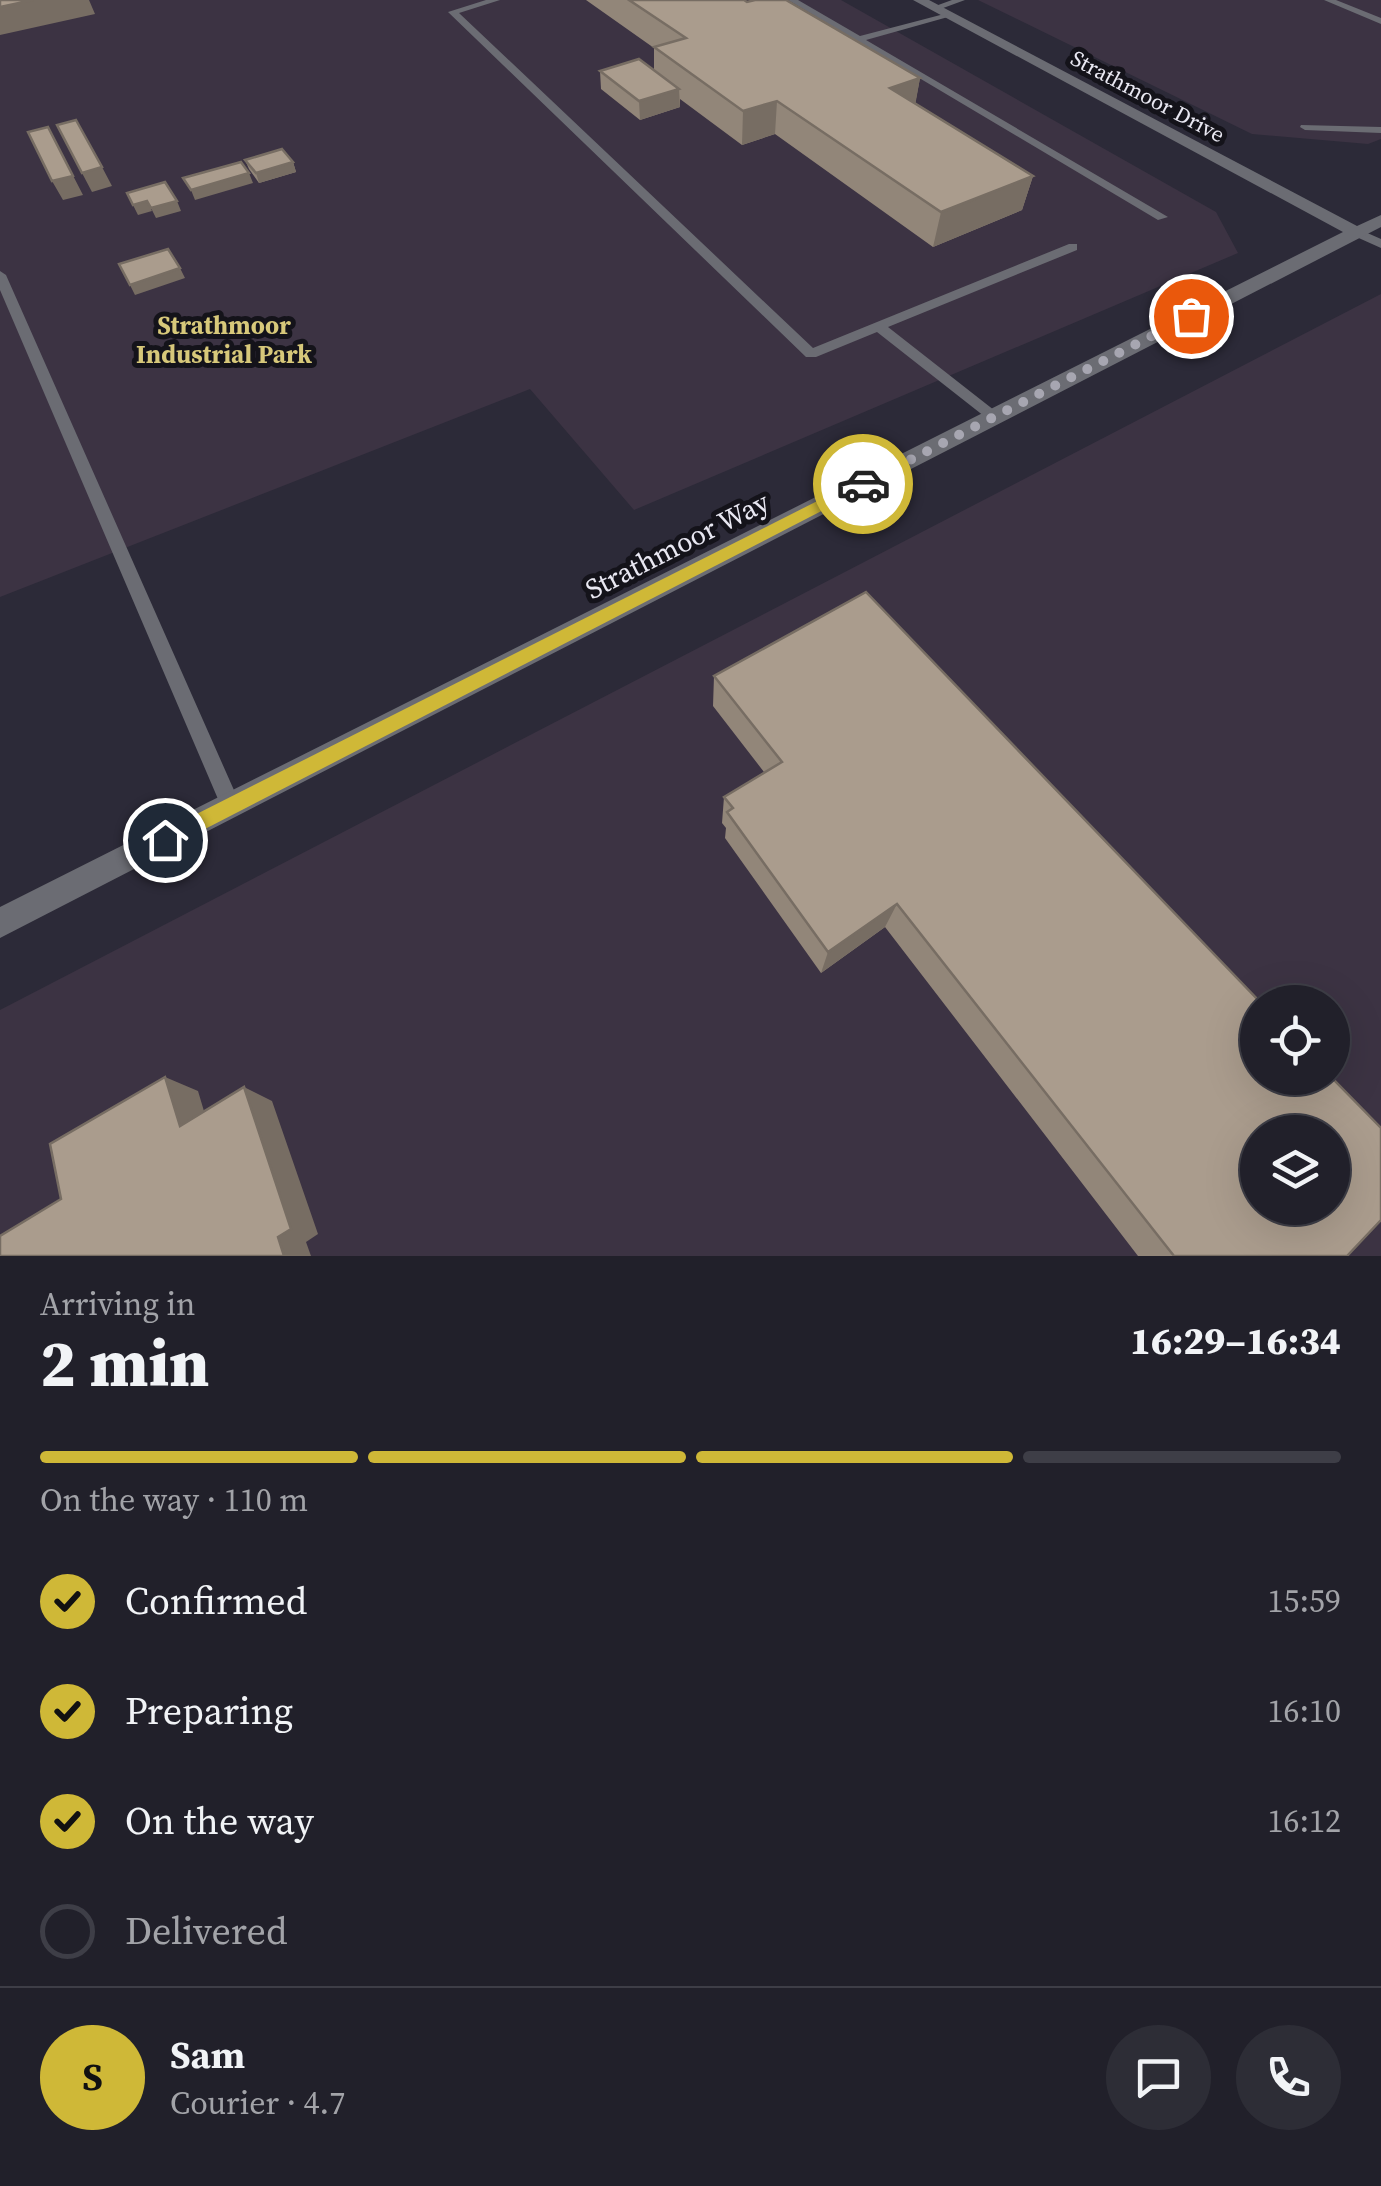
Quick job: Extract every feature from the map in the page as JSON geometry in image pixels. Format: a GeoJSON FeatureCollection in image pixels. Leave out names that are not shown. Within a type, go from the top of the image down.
{"type":"FeatureCollection","features":[{"type":"Feature","properties":{"kind":"street","name":"Strathmoor Drive"},"geometry":{"type":"LineString","coordinates":[[919,0],[1356,232]]}},
{"type":"Feature","properties":{"kind":"street","name":"Strathmoor Way"},"geometry":{"type":"LineString","coordinates":[[0,923],[1381,220]]}},
{"type":"Feature","properties":{"kind":"lane"},"geometry":{"type":"LineString","coordinates":[[496,0],[454,12],[812,354],[1073,247]]}},
{"type":"Feature","properties":{"kind":"lane"},"geometry":{"type":"LineString","coordinates":[[792,0],[1162,217]]}},
{"type":"Feature","properties":{"kind":"lane"},"geometry":{"type":"LineString","coordinates":[[858,38],[940,12],[961,0]]}},
{"type":"Feature","properties":{"kind":"lane"},"geometry":{"type":"LineString","coordinates":[[1328,0],[1381,21]]}},
{"type":"Feature","properties":{"kind":"lane"},"geometry":{"type":"LineString","coordinates":[[1305,127],[1381,130]]}},
{"type":"Feature","properties":{"kind":"lane"},"geometry":{"type":"LineString","coordinates":[[1356,232],[1381,244]]}},
{"type":"Feature","properties":{"kind":"lane"},"geometry":{"type":"LineString","coordinates":[[0,275],[231,806]]}},
{"type":"Feature","properties":{"kind":"lane"},"geometry":{"type":"LineString","coordinates":[[878,326],[994,417]]}},
{"type":"Feature","properties":{"kind":"shaded area"},"geometry":{"type":"Polygon","coordinates":[[[0,0],[841,0],[1216,212],[1238,253],[634,510],[530,389],[0,597],[0,0]]]}},
{"type":"Feature","properties":{"kind":"shaded area"},"geometry":{"type":"Polygon","coordinates":[[[978,0],[1381,0],[1381,139],[1368,144],[1252,134],[978,0]]]}},
{"type":"Feature","properties":{"kind":"shaded area"},"geometry":{"type":"Polygon","coordinates":[[[1381,294],[1381,1256],[0,1256],[0,1010],[1381,294]]]}},
{"type":"Feature","properties":{"kind":"building"},"geometry":{"type":"Polygon","coordinates":[[[0,0],[33,0],[0,7],[0,0]]]}},
{"type":"Feature","properties":{"kind":"building"},"geometry":{"type":"Polygon","coordinates":[[[629,0],[786,0],[920,78],[890,88],[1033,176],[941,212],[777,101],[743,111],[654,47],[686,38],[629,0]]]}},
{"type":"Feature","properties":{"kind":"building"},"geometry":{"type":"Polygon","coordinates":[[[639,59],[679,89],[639,101],[600,71],[639,59]]]}},
{"type":"Feature","properties":{"kind":"building"},"geometry":{"type":"Polygon","coordinates":[[[76,120],[102,167],[82,173],[57,125],[76,120]]]}},
{"type":"Feature","properties":{"kind":"building"},"geometry":{"type":"Polygon","coordinates":[[[48,127],[73,176],[52,181],[28,132],[48,127]]]}},
{"type":"Feature","properties":{"kind":"building"},"geometry":{"type":"Polygon","coordinates":[[[282,149],[293,162],[256,173],[245,160],[282,149]]]}},
{"type":"Feature","properties":{"kind":"building"},"geometry":{"type":"Polygon","coordinates":[[[241,162],[249,173],[191,190],[183,178],[241,162]]]}},
{"type":"Feature","properties":{"kind":"building"},"geometry":{"type":"Polygon","coordinates":[[[165,182],[177,201],[151,208],[147,201],[133,205],[127,193],[165,182]]]}},
{"type":"Feature","properties":{"kind":"building"},"geometry":{"type":"Polygon","coordinates":[[[168,249],[180,268],[130,285],[119,264],[168,249]]]}},
{"type":"Feature","properties":{"kind":"building"},"geometry":{"type":"Polygon","coordinates":[[[866,592],[1244,985],[1240,985],[1240,1095],[1349,1095],[1381,1128],[1381,1220],[1347,1256],[1174,1256],[897,904],[828,952],[727,812],[733,808],[724,797],[782,762],[714,676],[866,592]]]}},
{"type":"Feature","properties":{"kind":"building"},"geometry":{"type":"Polygon","coordinates":[[[165,1077],[180,1126],[244,1087],[291,1229],[278,1237],[284,1256],[0,1256],[0,1236],[61,1199],[50,1144],[165,1077]]]}},
{"type":"Feature","properties":{"kind":"way so far"},"geometry":{"type":"LineString","coordinates":[[863,484],[1191,316]]}},
{"type":"Feature","properties":{"kind":"district","name":"Strathmoor Industrial Park"},"geometry":{"type":"Point","coordinates":[224,340]}},
{"type":"Feature","properties":{"kind":"route"},"geometry":{"type":"LineString","coordinates":[[165,840],[863,484]]}}]}
